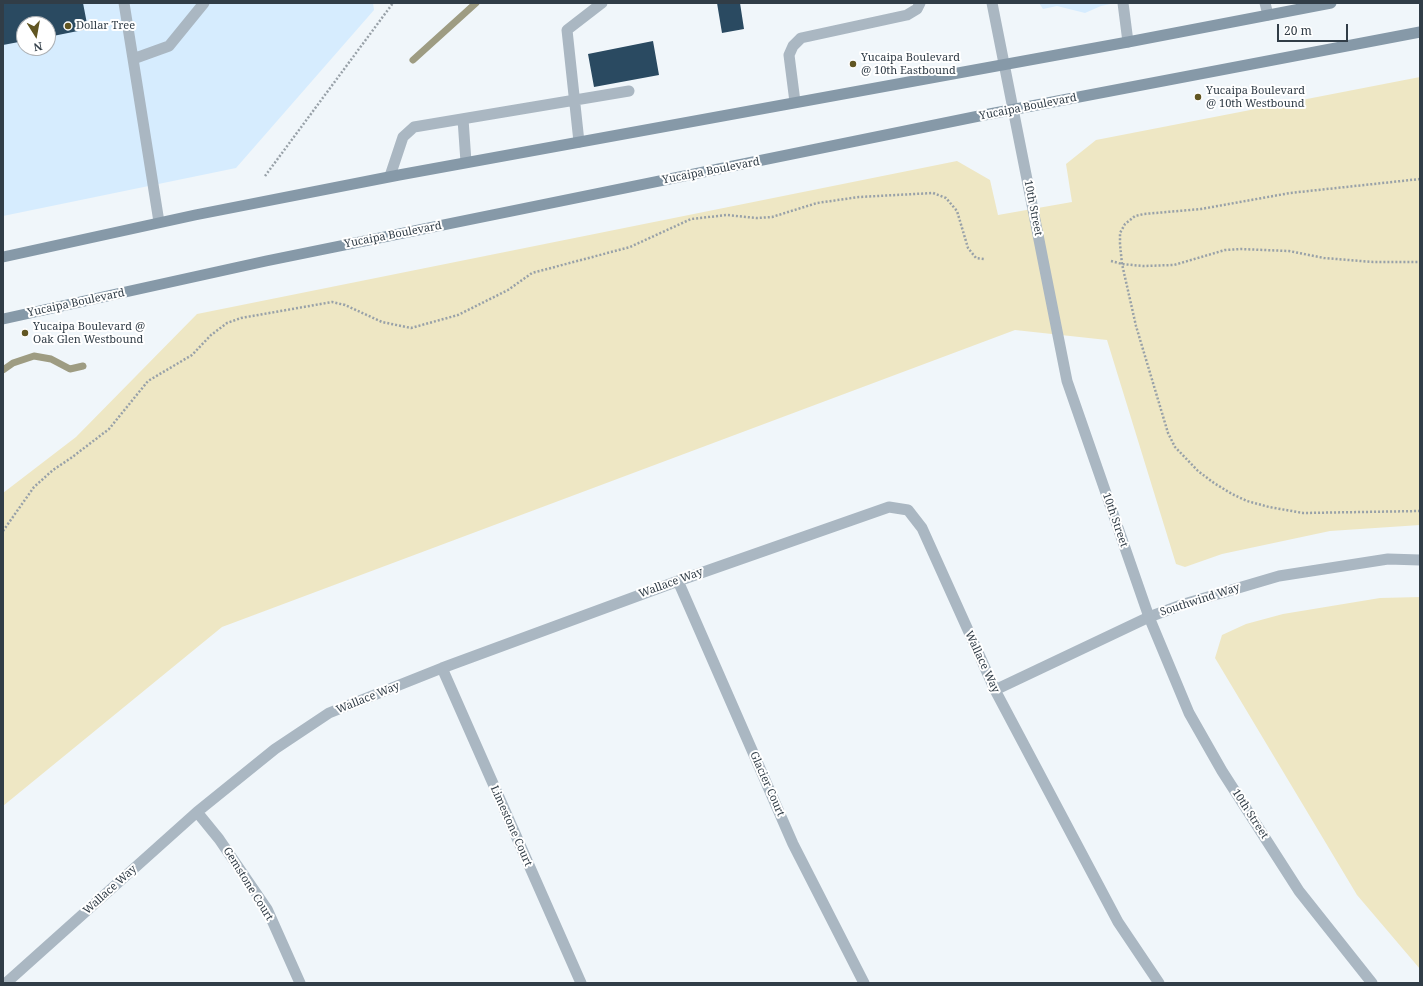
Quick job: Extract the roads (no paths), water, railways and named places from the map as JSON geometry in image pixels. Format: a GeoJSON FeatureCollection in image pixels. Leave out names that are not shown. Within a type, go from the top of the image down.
{"type":"FeatureCollection","features":[{"type":"Feature","properties":{"kind":"main road"},"geometry":{"type":"LineString","coordinates":[[3,257],[159,222],[390,176],[1128,42],[1330,3]]}},
{"type":"Feature","properties":{"kind":"main road","name":"Yucaipa Boulevard"},"geometry":{"type":"LineString","coordinates":[[3,319],[266,261],[1013,110],[1420,32]]}},
{"type":"Feature","properties":{"kind":"street"},"geometry":{"type":"LineString","coordinates":[[124,3],[159,222]]}},
{"type":"Feature","properties":{"kind":"street"},"geometry":{"type":"LineString","coordinates":[[133,59],[169,46],[204,3]]}},
{"type":"Feature","properties":{"kind":"street"},"geometry":{"type":"LineString","coordinates":[[579,142],[567,30],[602,3]]}},
{"type":"Feature","properties":{"kind":"street"},"geometry":{"type":"LineString","coordinates":[[795,102],[789,55],[793,46],[802,38],[907,15],[917,9],[920,3]]}},
{"type":"Feature","properties":{"kind":"street","name":"10th Street"},"geometry":{"type":"LineString","coordinates":[[992,3],[1067,381],[1149,617],[1189,713],[1222,771],[1300,891],[1372,983]]}},
{"type":"Feature","properties":{"kind":"street"},"geometry":{"type":"LineString","coordinates":[[1123,3],[1128,42]]}},
{"type":"Feature","properties":{"kind":"street"},"geometry":{"type":"LineString","coordinates":[[1265,3],[1268,15]]}},
{"type":"Feature","properties":{"kind":"street"},"geometry":{"type":"LineString","coordinates":[[390,176],[402,137],[414,127],[629,91]]}},
{"type":"Feature","properties":{"kind":"street"},"geometry":{"type":"LineString","coordinates":[[462,119],[466,162]]}},
{"type":"Feature","properties":{"kind":"street","name":"Wallace Way"},"geometry":{"type":"LineString","coordinates":[[6,983],[197,812],[275,749],[329,713],[442,668],[678,581],[889,506],[908,510],[922,528],[995,690],[1118,922],[1159,983]]}},
{"type":"Feature","properties":{"kind":"street","name":"Southwind Way"},"geometry":{"type":"LineString","coordinates":[[995,690],[1149,617],[1184,604],[1280,576],[1388,559],[1420,560]]}},
{"type":"Feature","properties":{"kind":"street","name":"Glacier Court"},"geometry":{"type":"LineString","coordinates":[[678,581],[793,844],[864,983]]}},
{"type":"Feature","properties":{"kind":"street","name":"Limestone Court"},"geometry":{"type":"LineString","coordinates":[[442,668],[581,983]]}},
{"type":"Feature","properties":{"kind":"street","name":"Gemstone Court"},"geometry":{"type":"LineString","coordinates":[[197,812],[220,839],[267,909],[300,983]]}},
{"type":"Feature","properties":{"kind":"waterway"},"geometry":{"type":"LineString","coordinates":[[413,60],[476,3]]}},
{"type":"Feature","properties":{"kind":"waterway"},"geometry":{"type":"LineString","coordinates":[[3,370],[13,363],[34,356],[51,359],[70,369],[83,366]]}},
{"type":"Feature","properties":{"kind":"place","name":"Dollar Tree"},"geometry":{"type":"Point","coordinates":[68,26]}},
{"type":"Feature","properties":{"kind":"place","name":"Yucaipa Boulevard @ 10th Eastbound"},"geometry":{"type":"Point","coordinates":[853,64]}},
{"type":"Feature","properties":{"kind":"place","name":"Yucaipa Boulevard @ 10th Westbound"},"geometry":{"type":"Point","coordinates":[1198,97]}},
{"type":"Feature","properties":{"kind":"place","name":"Yucaipa Boulevard @ Oak Glen Westbound"},"geometry":{"type":"Point","coordinates":[25,333]}}]}
